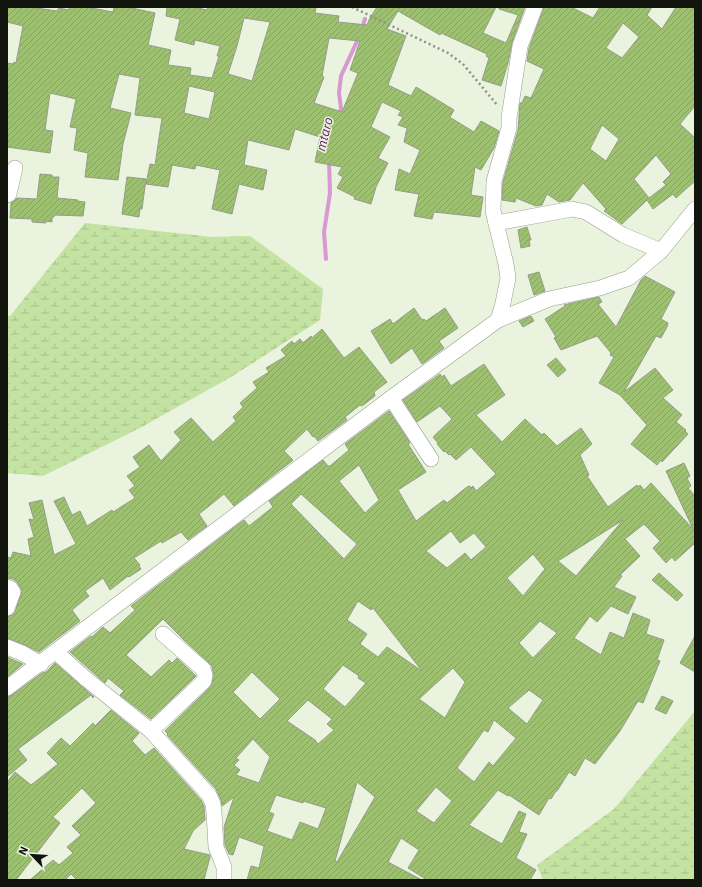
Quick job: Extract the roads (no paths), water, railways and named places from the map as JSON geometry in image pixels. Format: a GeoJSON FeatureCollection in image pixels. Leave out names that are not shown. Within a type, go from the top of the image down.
{"type":"FeatureCollection","features":[{"type":"Feature","properties":{"kind":"street"},"geometry":{"type":"LineString","coordinates":[[498,320],[508,278],[493,211],[494,181],[509,128],[508,118],[520,46],[535,7]]}},
{"type":"Feature","properties":{"kind":"street"},"geometry":{"type":"LineString","coordinates":[[7,195],[9,194],[15,168]]}},
{"type":"Feature","properties":{"kind":"street"},"geometry":{"type":"LineString","coordinates":[[496,223],[572,209],[586,212],[623,234],[661,251]]}},
{"type":"Feature","properties":{"kind":"street"},"geometry":{"type":"LineString","coordinates":[[7,688],[41,664],[391,398],[498,320],[549,299],[600,288],[629,278],[661,251],[695,209]]}},
{"type":"Feature","properties":{"kind":"street"},"geometry":{"type":"LineString","coordinates":[[391,398],[431,458]]}},
{"type":"Feature","properties":{"kind":"street"},"geometry":{"type":"LineString","coordinates":[[7,587],[13,592],[7,608]]}},
{"type":"Feature","properties":{"kind":"street"},"geometry":{"type":"LineString","coordinates":[[151,731],[204,681],[205,675],[203,669],[163,634]]}},
{"type":"Feature","properties":{"kind":"street"},"geometry":{"type":"LineString","coordinates":[[7,647],[22,653],[41,664]]}},
{"type":"Feature","properties":{"kind":"street"},"geometry":{"type":"LineString","coordinates":[[56,652],[151,731],[209,795],[213,804],[216,847],[224,867],[224,880]]}},
{"type":"Feature","properties":{"kind":"waterway","name":"mtaro"},"geometry":{"type":"LineString","coordinates":[[362,28],[365,19]]}},
{"type":"Feature","properties":{"kind":"waterway","name":"mtaro"},"geometry":{"type":"LineString","coordinates":[[339,115],[341,108],[339,93],[341,76],[359,37]]}},
{"type":"Feature","properties":{"kind":"waterway","name":"mtaro"},"geometry":{"type":"LineString","coordinates":[[326,259],[324,232],[330,193],[329,160]]}}]}
